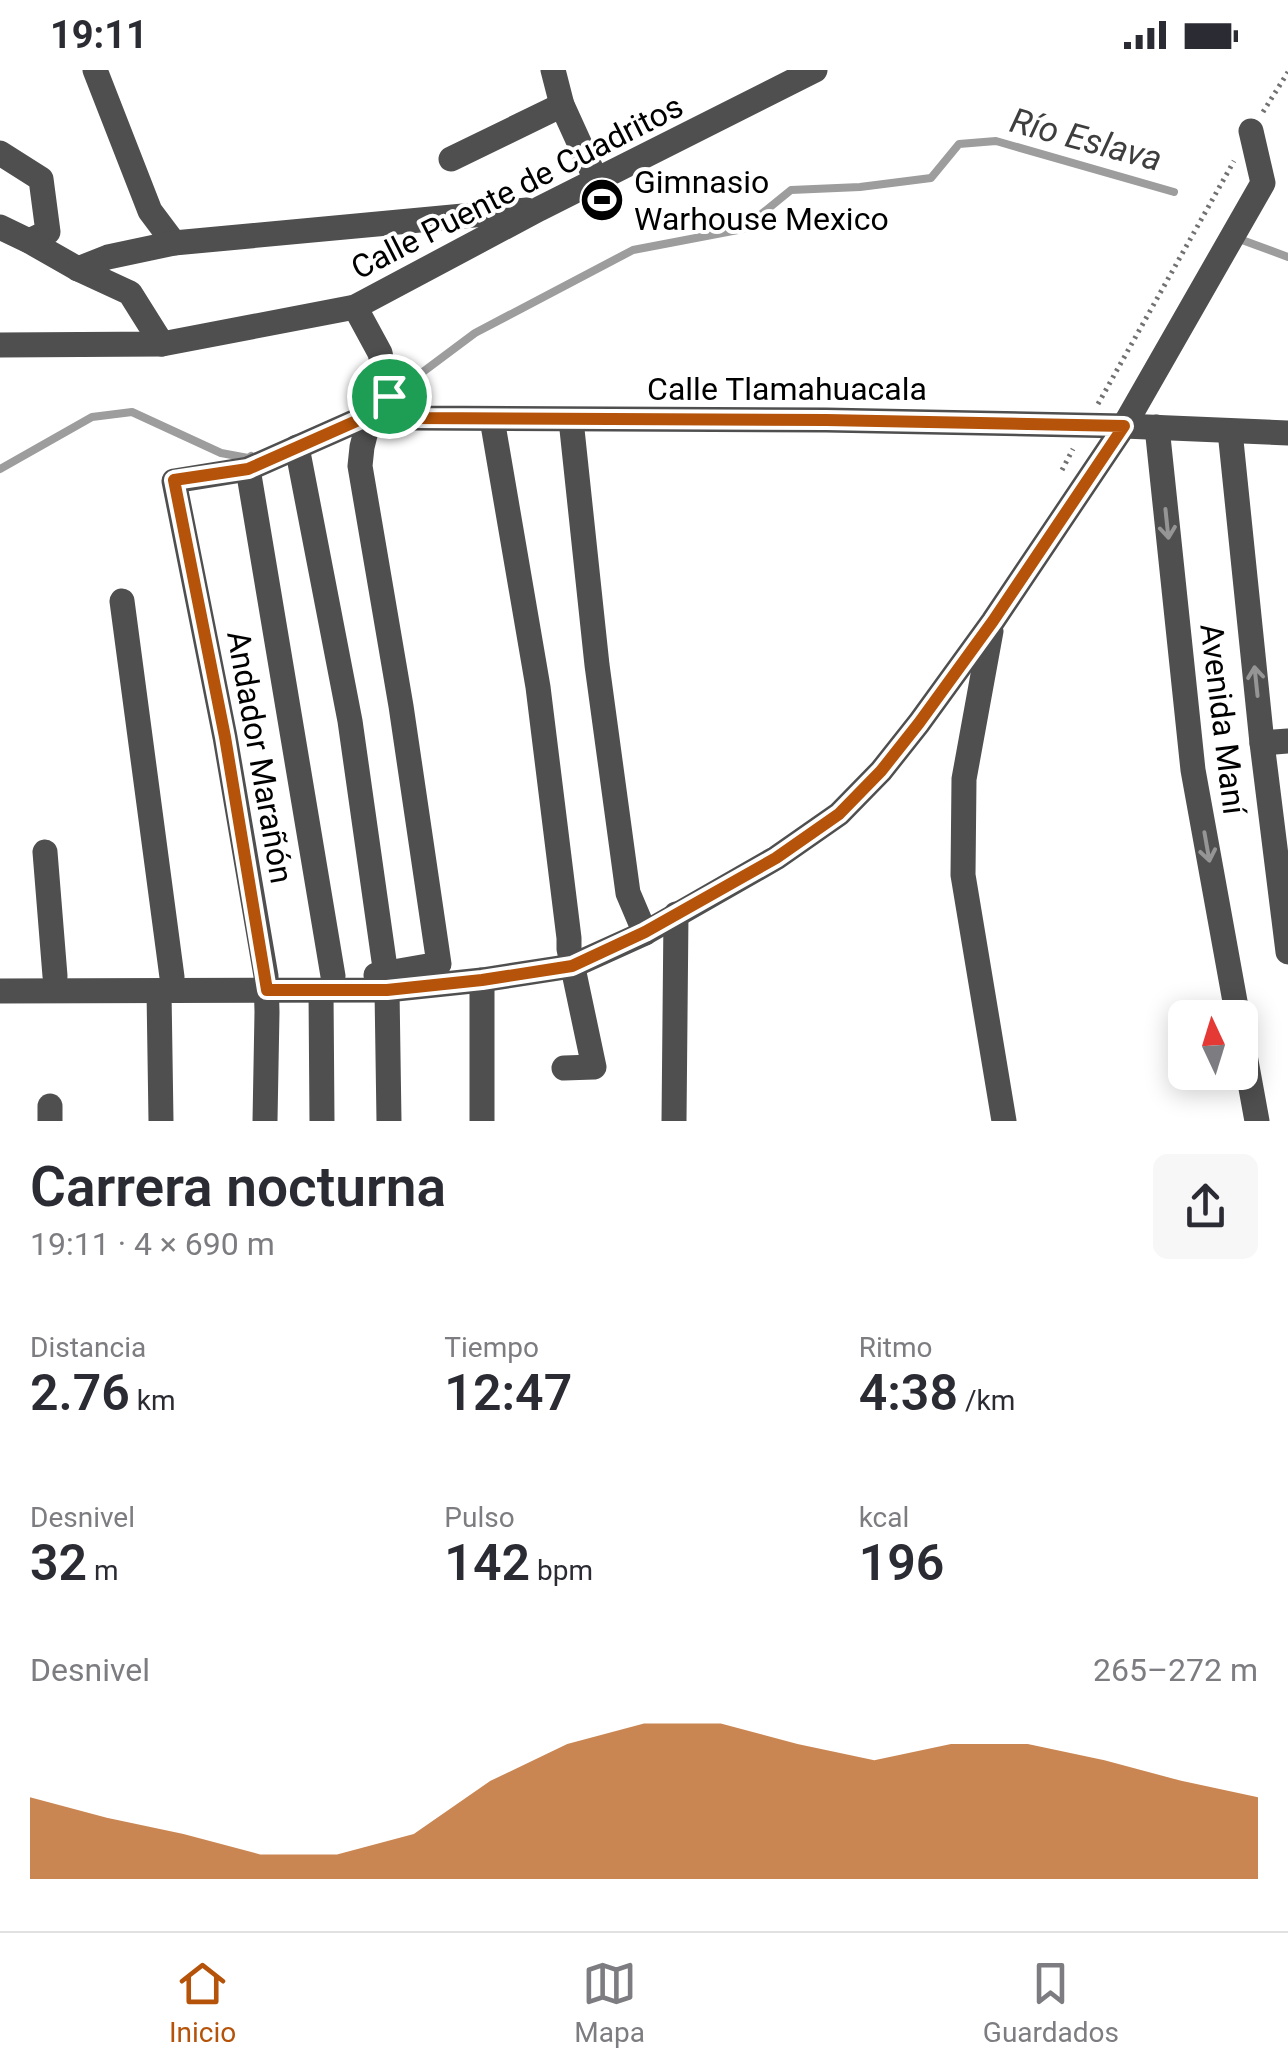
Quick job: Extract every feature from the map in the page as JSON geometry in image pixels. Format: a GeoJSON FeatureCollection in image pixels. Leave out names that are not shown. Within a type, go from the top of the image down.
{"type":"FeatureCollection","features":[{"type":"Feature","properties":{"kind":"street"},"geometry":{"type":"LineString","coordinates":[[96,70],[150,211],[174,243]]}},
{"type":"Feature","properties":{"kind":"street"},"geometry":{"type":"LineString","coordinates":[[553,70],[562,105],[597,182]]}},
{"type":"Feature","properties":{"kind":"street","name":"Calle Puente de Cuadritos"},"geometry":{"type":"LineString","coordinates":[[0,345],[162,344],[355,307],[815,70]]}},
{"type":"Feature","properties":{"kind":"street"},"geometry":{"type":"LineString","coordinates":[[450,158],[562,105]]}},
{"type":"Feature","properties":{"kind":"street"},"geometry":{"type":"LineString","coordinates":[[0,991],[166,984],[482,980],[572,966],[645,932],[776,858],[839,814],[891,759],[993,621],[1124,426],[1263,183],[1251,131]]}},
{"type":"Feature","properties":{"kind":"street"},"geometry":{"type":"LineString","coordinates":[[0,153],[40,180],[48,232],[30,241]]}},
{"type":"Feature","properties":{"kind":"street"},"geometry":{"type":"LineString","coordinates":[[78,269],[108,257],[174,243],[539,209]]}},
{"type":"Feature","properties":{"kind":"street"},"geometry":{"type":"LineString","coordinates":[[0,227],[130,293],[162,344]]}},
{"type":"Feature","properties":{"kind":"street"},"geometry":{"type":"LineString","coordinates":[[322,1121],[327,984],[248,469],[370,415],[389,396],[380,353],[355,307]]}},
{"type":"Feature","properties":{"kind":"street","name":"Calle Tlamahuacala"},"geometry":{"type":"LineString","coordinates":[[389,396],[415,418],[826,420],[1288,433]]}},
{"type":"Feature","properties":{"kind":"street"},"geometry":{"type":"LineString","coordinates":[[370,415],[360,466],[402,706],[439,964],[386,982]]}},
{"type":"Feature","properties":{"kind":"street"},"geometry":{"type":"LineString","coordinates":[[492,419],[538,687],[568,950],[594,1067],[564,1068]]}},
{"type":"Feature","properties":{"kind":"street"},"geometry":{"type":"LineString","coordinates":[[570,420],[597,665],[628,893],[645,932]]}},
{"type":"Feature","properties":{"kind":"street","name":"Avenida Maní"},"geometry":{"type":"LineString","coordinates":[[1157,427],[1193,770],[1235,1000]]}},
{"type":"Feature","properties":{"kind":"street","name":"Avenida Maní"},"geometry":{"type":"LineString","coordinates":[[1230,431],[1275,742],[1288,952]]}},
{"type":"Feature","properties":{"kind":"street"},"geometry":{"type":"LineString","coordinates":[[297,447],[350,721],[386,982],[390,1121]]}},
{"type":"Feature","properties":{"kind":"street","name":"Andador Marañón"},"geometry":{"type":"LineString","coordinates":[[248,469],[174,480],[225,737],[266,984],[265,1121]]}},
{"type":"Feature","properties":{"kind":"street"},"geometry":{"type":"LineString","coordinates":[[122,601],[166,984],[160,1121]]}},
{"type":"Feature","properties":{"kind":"street"},"geometry":{"type":"LineString","coordinates":[[993,621],[964,780],[963,875],[1004,1121]]}},
{"type":"Feature","properties":{"kind":"street"},"geometry":{"type":"LineString","coordinates":[[46,852],[55,976]]}},
{"type":"Feature","properties":{"kind":"street"},"geometry":{"type":"LineString","coordinates":[[674,1121],[676,914]]}},
{"type":"Feature","properties":{"kind":"street"},"geometry":{"type":"LineString","coordinates":[[0,976],[166,984]]}},
{"type":"Feature","properties":{"kind":"street"},"geometry":{"type":"LineString","coordinates":[[482,980],[482,1121]]}},
{"type":"Feature","properties":{"kind":"street"},"geometry":{"type":"LineString","coordinates":[[1251,1090],[1257,1121]]}},
{"type":"Feature","properties":{"kind":"path"},"geometry":{"type":"LineString","coordinates":[[1093,413],[1288,72]]}},
{"type":"Feature","properties":{"kind":"waterway","name":"Río Eslava"},"geometry":{"type":"LineString","coordinates":[[396,392],[475,333],[633,250],[743,229],[791,190],[931,178],[959,144],[996,141],[1174,192]]}},
{"type":"Feature","properties":{"kind":"waterway","name":"Río Eslava"},"geometry":{"type":"LineString","coordinates":[[1242,240],[1288,257]]}},
{"type":"Feature","properties":{"kind":"waterway","name":"Río Eslava"},"geometry":{"type":"LineString","coordinates":[[0,469],[92,417],[132,412],[221,453],[251,456]]}},
{"type":"Feature","properties":{"kind":"place","name":"Gimnasio Warhouse Mexico"},"geometry":{"type":"Point","coordinates":[602,200]}},
{"type":"Feature","properties":{"kind":"route"},"geometry":{"type":"LineString","coordinates":[[389,396],[415,418],[1124,426],[993,621],[881,771],[839,814],[776,858],[645,932],[572,966],[387,990],[267,990],[225,737],[174,480],[248,469],[370,415],[389,396]]}}]}
